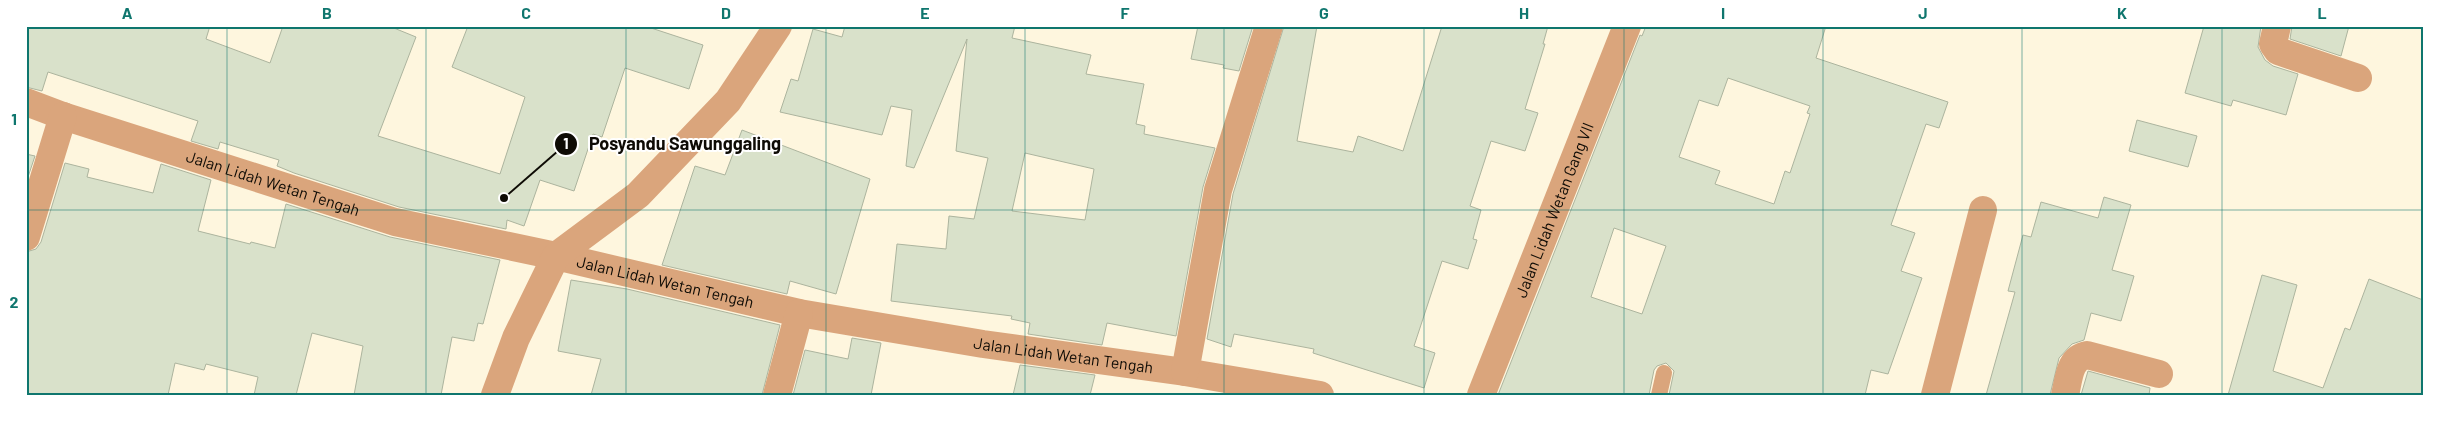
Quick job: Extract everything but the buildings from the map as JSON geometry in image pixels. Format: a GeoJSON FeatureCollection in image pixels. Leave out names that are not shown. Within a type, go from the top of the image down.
{"type":"FeatureCollection","features":[{"type":"Feature","properties":{"kind":"street"},"geometry":{"type":"LineString","coordinates":[[495,395],[516,338],[556,256],[638,195],[728,101],[778,26]]}},
{"type":"Feature","properties":{"kind":"street"},"geometry":{"type":"LineString","coordinates":[[1186,372],[1218,190],[1269,26]]}},
{"type":"Feature","properties":{"kind":"street","name":"Jalan Lidah Wetan Gang VII"},"geometry":{"type":"LineString","coordinates":[[1481,395],[1627,26]]}},
{"type":"Feature","properties":{"kind":"street"},"geometry":{"type":"LineString","coordinates":[[2277,26],[2274,44],[2278,51],[2358,78]]}},
{"type":"Feature","properties":{"kind":"street","name":"Jalan Lidah Wetan Tengah"},"geometry":{"type":"LineString","coordinates":[[26,102],[63,116],[395,222],[556,256],[799,313],[983,344],[1186,372],[1320,395]]}},
{"type":"Feature","properties":{"kind":"street"},"geometry":{"type":"LineString","coordinates":[[26,237],[63,116]]}},
{"type":"Feature","properties":{"kind":"street"},"geometry":{"type":"LineString","coordinates":[[1935,395],[1983,210]]}},
{"type":"Feature","properties":{"kind":"street"},"geometry":{"type":"LineString","coordinates":[[777,395],[799,313]]}},
{"type":"Feature","properties":{"kind":"street"},"geometry":{"type":"LineString","coordinates":[[2065,395],[2073,363],[2080,357],[2087,356],[2159,374]]}},
{"type":"Feature","properties":{"kind":"lane"},"geometry":{"type":"LineString","coordinates":[[1659,395],[1664,373]]}},
{"type":"Feature","properties":{"kind":"place","name":"Posyandu Sawunggaling"},"geometry":{"type":"Point","coordinates":[504,198]}}]}
